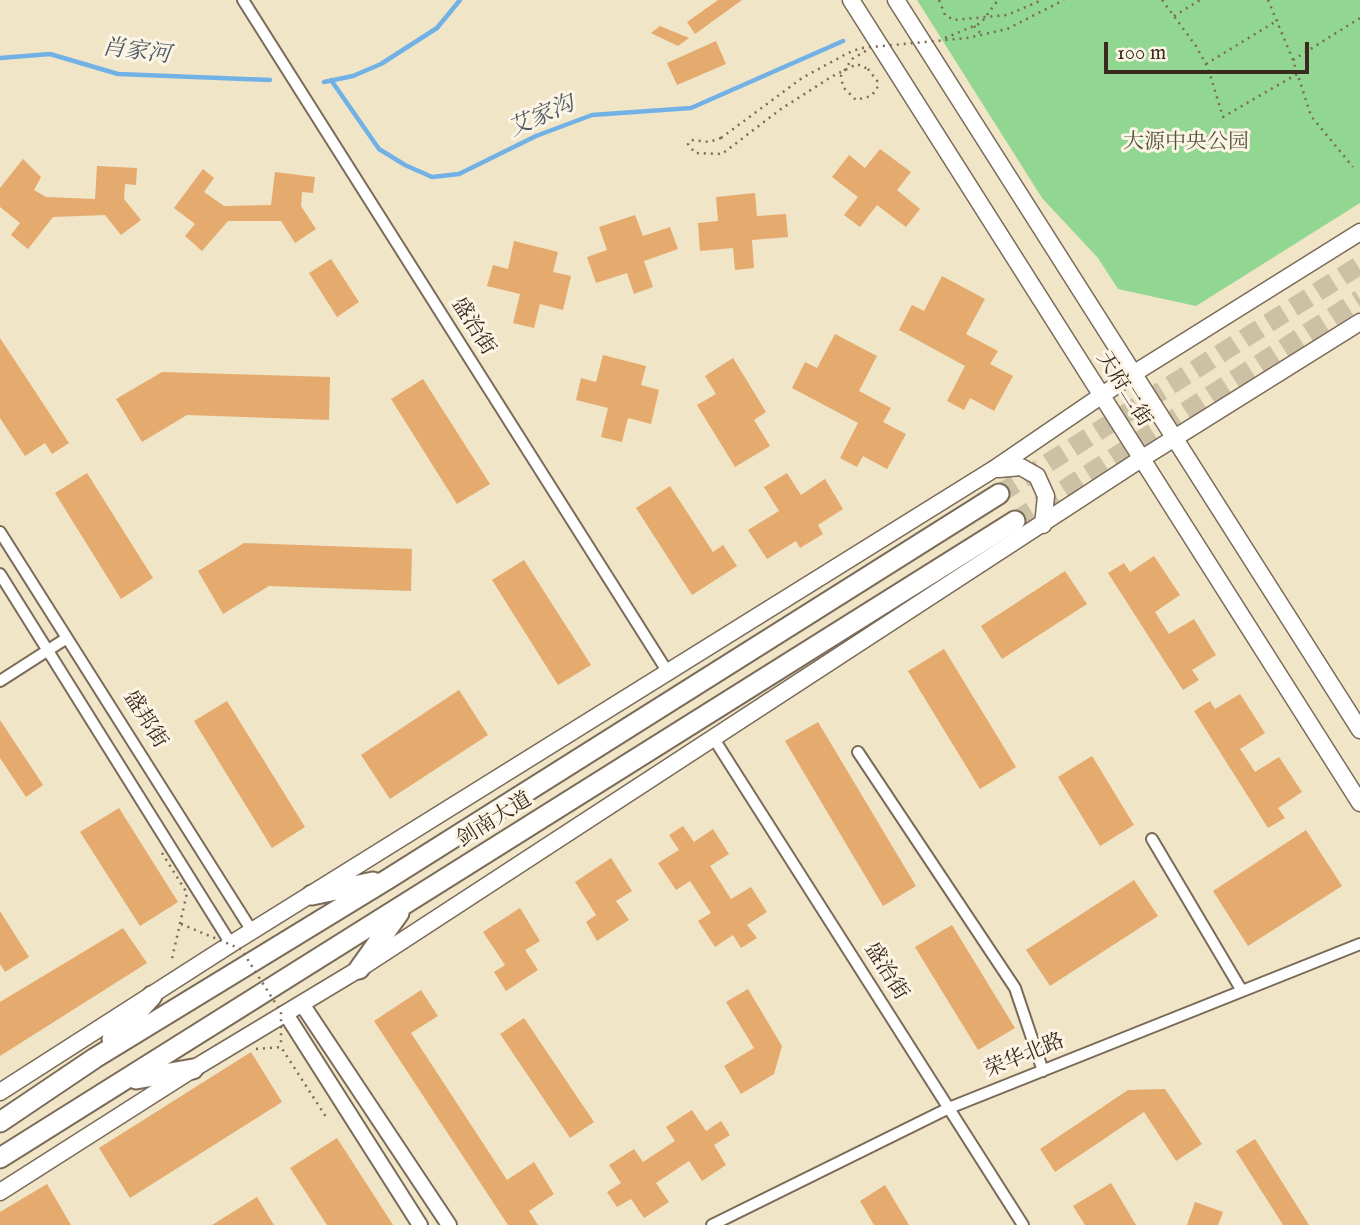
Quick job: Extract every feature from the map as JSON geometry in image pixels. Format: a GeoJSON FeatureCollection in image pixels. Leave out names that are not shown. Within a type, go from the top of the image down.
{"type":"FeatureCollection","features":[{"type":"Feature","properties":{"kind":"highway","name":"剑南大道"},"geometry":{"type":"LineString","coordinates":[[0,1122],[95,1058],[388,879],[999,494]]}},
{"type":"Feature","properties":{"kind":"highway","name":"剑南大道"},"geometry":{"type":"LineString","coordinates":[[0,1158],[1015,521]]}},
{"type":"Feature","properties":{"kind":"highway"},"geometry":{"type":"LineString","coordinates":[[312,895],[388,879]]}},
{"type":"Feature","properties":{"kind":"highway"},"geometry":{"type":"LineString","coordinates":[[359,969],[405,905]]}},
{"type":"Feature","properties":{"kind":"highway"},"geometry":{"type":"LineString","coordinates":[[95,1058],[152,996]]}},
{"type":"Feature","properties":{"kind":"highway"},"geometry":{"type":"LineString","coordinates":[[125,1082],[193,1069]]}},
{"type":"Feature","properties":{"kind":"main road","name":"天府二街"},"geometry":{"type":"LineString","coordinates":[[850,0],[1360,803]]}},
{"type":"Feature","properties":{"kind":"main road","name":"天府二街"},"geometry":{"type":"LineString","coordinates":[[896,0],[1360,730]]}},
{"type":"Feature","properties":{"kind":"main road"},"geometry":{"type":"LineString","coordinates":[[0,1092],[231,944],[669,674],[994,469],[1133,374],[1360,232]]}},
{"type":"Feature","properties":{"kind":"main road"},"geometry":{"type":"LineString","coordinates":[[0,1192],[193,1069],[359,969],[1142,458],[1360,322]]}},
{"type":"Feature","properties":{"kind":"main road"},"geometry":{"type":"LineString","coordinates":[[994,469],[1021,467],[1037,476],[1048,508],[1043,525]]}},
{"type":"Feature","properties":{"kind":"street","name":"盛治街"},"geometry":{"type":"LineString","coordinates":[[243,0],[669,674]]}},
{"type":"Feature","properties":{"kind":"street","name":"盛邦街"},"geometry":{"type":"LineString","coordinates":[[0,532],[252,931]]}},
{"type":"Feature","properties":{"kind":"street"},"geometry":{"type":"LineString","coordinates":[[0,574],[231,944]]}},
{"type":"Feature","properties":{"kind":"street"},"geometry":{"type":"LineString","coordinates":[[0,681],[67,639]]}},
{"type":"Feature","properties":{"kind":"street","name":"盛治街"},"geometry":{"type":"LineString","coordinates":[[714,739],[1023,1225]]}},
{"type":"Feature","properties":{"kind":"street"},"geometry":{"type":"LineString","coordinates":[[858,752],[1015,988],[1043,1071]]}},
{"type":"Feature","properties":{"kind":"street"},"geometry":{"type":"LineString","coordinates":[[1152,839],[1242,991]]}},
{"type":"Feature","properties":{"kind":"street","name":"荣华北路"},"geometry":{"type":"LineString","coordinates":[[712,1225],[948,1108],[1360,944]]}},
{"type":"Feature","properties":{"kind":"street"},"geometry":{"type":"LineString","coordinates":[[302,1004],[449,1225]]}},
{"type":"Feature","properties":{"kind":"street"},"geometry":{"type":"LineString","coordinates":[[286,1014],[420,1225]]}},
{"type":"Feature","properties":{"kind":"path"},"geometry":{"type":"LineString","coordinates":[[939,0],[945,15],[954,20],[1007,15],[1042,0]]}},
{"type":"Feature","properties":{"kind":"path"},"geometry":{"type":"LineString","coordinates":[[942,40],[989,16],[998,0]]}},
{"type":"Feature","properties":{"kind":"path"},"geometry":{"type":"LineString","coordinates":[[872,47],[852,58],[841,76],[843,87],[856,100],[871,96],[877,89],[878,82],[868,69],[858,64],[831,77],[781,109],[722,154],[695,153],[688,144],[691,140],[709,142],[721,138],[802,78],[848,53],[872,47],[982,35],[1021,24],[1064,0]]}},
{"type":"Feature","properties":{"kind":"path"},"geometry":{"type":"LineString","coordinates":[[1162,0],[1206,64],[1223,117],[1297,74]]}},
{"type":"Feature","properties":{"kind":"path"},"geometry":{"type":"LineString","coordinates":[[1174,16],[1199,0]]}},
{"type":"Feature","properties":{"kind":"path"},"geometry":{"type":"LineString","coordinates":[[1268,0],[1293,60],[1311,116],[1353,167]]}},
{"type":"Feature","properties":{"kind":"path"},"geometry":{"type":"LineString","coordinates":[[1293,60],[1360,18]]}},
{"type":"Feature","properties":{"kind":"path"},"geometry":{"type":"LineString","coordinates":[[1206,64],[1278,20]]}},
{"type":"Feature","properties":{"kind":"path"},"geometry":{"type":"LineString","coordinates":[[974,26],[982,35]]}},
{"type":"Feature","properties":{"kind":"path"},"geometry":{"type":"LineString","coordinates":[[162,853],[187,893],[171,963]]}},
{"type":"Feature","properties":{"kind":"path"},"geometry":{"type":"LineString","coordinates":[[181,924],[241,949],[281,1013],[281,1046],[327,1119]]}},
{"type":"Feature","properties":{"kind":"path"},"geometry":{"type":"LineString","coordinates":[[251,1052],[281,1046]]}},
{"type":"Feature","properties":{"kind":"green space","name":"大源中央公园"},"geometry":{"type":"Polygon","coordinates":[[[917,0],[1360,0],[1360,203],[1196,306],[1118,289],[1098,258],[1042,198],[917,0]]]}},
{"type":"Feature","properties":{"kind":"building"},"geometry":{"type":"Polygon","coordinates":[[[718,0],[742,0],[695,34],[687,22],[718,0]]]}},
{"type":"Feature","properties":{"kind":"building"},"geometry":{"type":"Polygon","coordinates":[[[660,26],[689,38],[678,46],[651,33],[660,26]]]}},
{"type":"Feature","properties":{"kind":"building"},"geometry":{"type":"Polygon","coordinates":[[[716,41],[726,64],[677,85],[667,63],[716,41]]]}},
{"type":"Feature","properties":{"kind":"building"},"geometry":{"type":"Polygon","coordinates":[[[880,149],[911,172],[897,190],[920,209],[906,227],[877,205],[860,227],[844,215],[858,197],[832,177],[849,155],[865,168],[880,149]]]}},
{"type":"Feature","properties":{"kind":"building"},"geometry":{"type":"Polygon","coordinates":[[[23,159],[41,177],[34,190],[46,197],[95,199],[97,166],[137,168],[136,185],[125,184],[124,199],[141,220],[121,235],[105,215],[53,217],[28,249],[11,235],[20,223],[0,207],[0,188],[23,159]]]}},
{"type":"Feature","properties":{"kind":"building"},"geometry":{"type":"Polygon","coordinates":[[[203,169],[214,178],[204,192],[224,206],[271,205],[275,172],[315,177],[313,193],[302,192],[301,206],[316,229],[295,243],[281,221],[228,221],[202,251],[185,236],[195,224],[174,208],[203,169]]]}},
{"type":"Feature","properties":{"kind":"building"},"geometry":{"type":"Polygon","coordinates":[[[755,193],[757,216],[786,214],[788,237],[752,240],[754,268],[735,270],[733,248],[700,251],[698,223],[718,221],[716,197],[755,193]]]}},
{"type":"Feature","properties":{"kind":"building"},"geometry":{"type":"Polygon","coordinates":[[[635,215],[643,236],[670,227],[678,249],[644,261],[653,287],[634,294],[627,273],[596,283],[587,257],[607,250],[599,227],[635,215]]]}},
{"type":"Feature","properties":{"kind":"building"},"geometry":{"type":"Polygon","coordinates":[[[514,241],[558,252],[553,272],[571,276],[563,310],[540,304],[534,328],[513,323],[520,294],[487,286],[493,265],[508,269],[514,241]]]}},
{"type":"Feature","properties":{"kind":"building"},"geometry":{"type":"Polygon","coordinates":[[[331,259],[359,302],[337,317],[309,273],[331,259]]]}},
{"type":"Feature","properties":{"kind":"building"},"geometry":{"type":"Polygon","coordinates":[[[942,276],[985,299],[966,334],[998,351],[990,364],[1013,376],[994,411],[970,398],[964,410],[947,401],[965,366],[899,330],[912,305],[924,311],[942,276]]]}},
{"type":"Feature","properties":{"kind":"building"},"geometry":{"type":"Polygon","coordinates":[[[835,334],[877,356],[859,391],[891,408],[883,422],[906,434],[887,469],[863,456],[857,467],[840,458],[858,423],[792,388],[805,362],[817,368],[835,334]]]}},
{"type":"Feature","properties":{"kind":"building"},"geometry":{"type":"Polygon","coordinates":[[[0,338],[69,443],[52,454],[45,443],[25,456],[0,418],[0,338]]]}},
{"type":"Feature","properties":{"kind":"building"},"geometry":{"type":"Polygon","coordinates":[[[603,355],[646,366],[641,385],[659,390],[651,424],[628,418],[622,442],[601,437],[608,408],[576,400],[581,378],[596,382],[603,355]]]}},
{"type":"Feature","properties":{"kind":"building"},"geometry":{"type":"Polygon","coordinates":[[[733,358],[766,412],[754,420],[770,446],[735,467],[697,405],[716,394],[705,376],[733,358]]]}},
{"type":"Feature","properties":{"kind":"building"},"geometry":{"type":"Polygon","coordinates":[[[162,372],[330,377],[329,420],[187,415],[142,442],[116,399],[162,372]]]}},
{"type":"Feature","properties":{"kind":"building"},"geometry":{"type":"Polygon","coordinates":[[[423,379],[490,484],[457,504],[391,399],[423,379]]]}},
{"type":"Feature","properties":{"kind":"building"},"geometry":{"type":"Polygon","coordinates":[[[87,473],[153,578],[121,599],[55,493],[87,473]]]}},
{"type":"Feature","properties":{"kind":"building"},"geometry":{"type":"Polygon","coordinates":[[[787,473],[801,495],[825,479],[843,509],[818,525],[823,534],[800,548],[796,541],[767,559],[748,530],[779,511],[764,487],[787,473]]]}},
{"type":"Feature","properties":{"kind":"building"},"geometry":{"type":"Polygon","coordinates":[[[670,486],[713,552],[723,545],[737,566],[692,595],[636,508],[670,486]]]}},
{"type":"Feature","properties":{"kind":"building"},"geometry":{"type":"Polygon","coordinates":[[[244,543],[412,549],[411,591],[269,586],[223,614],[198,571],[244,543]]]}},
{"type":"Feature","properties":{"kind":"building"},"geometry":{"type":"Polygon","coordinates":[[[1154,556],[1180,595],[1155,612],[1169,634],[1194,619],[1216,655],[1192,670],[1199,680],[1183,690],[1108,573],[1124,563],[1130,572],[1154,556]]]}},
{"type":"Feature","properties":{"kind":"building"},"geometry":{"type":"Polygon","coordinates":[[[524,560],[591,665],[558,685],[492,580],[524,560]]]}},
{"type":"Feature","properties":{"kind":"building"},"geometry":{"type":"Polygon","coordinates":[[[1065,571],[1087,604],[1002,659],[981,626],[1065,571]]]}},
{"type":"Feature","properties":{"kind":"building"},"geometry":{"type":"Polygon","coordinates":[[[944,649],[1016,767],[980,789],[908,671],[944,649]]]}},
{"type":"Feature","properties":{"kind":"building"},"geometry":{"type":"Polygon","coordinates":[[[459,690],[488,735],[390,799],[361,755],[459,690]]]}},
{"type":"Feature","properties":{"kind":"building"},"geometry":{"type":"Polygon","coordinates":[[[1240,694],[1265,733],[1240,749],[1255,772],[1279,757],[1302,792],[1278,808],[1285,818],[1268,828],[1194,711],[1210,701],[1215,709],[1240,694]]]}},
{"type":"Feature","properties":{"kind":"building"},"geometry":{"type":"Polygon","coordinates":[[[227,701],[305,827],[272,848],[194,721],[227,701]]]}},
{"type":"Feature","properties":{"kind":"building"},"geometry":{"type":"Polygon","coordinates":[[[0,720],[43,785],[26,797],[0,758],[0,720]]]}},
{"type":"Feature","properties":{"kind":"building"},"geometry":{"type":"Polygon","coordinates":[[[818,722],[916,886],[883,906],[785,741],[818,722]]]}},
{"type":"Feature","properties":{"kind":"building"},"geometry":{"type":"Polygon","coordinates":[[[1092,756],[1134,825],[1100,846],[1058,777],[1092,756]]]}},
{"type":"Feature","properties":{"kind":"building"},"geometry":{"type":"Polygon","coordinates":[[[119,808],[178,902],[140,926],[80,832],[119,808]]]}},
{"type":"Feature","properties":{"kind":"building"},"geometry":{"type":"Polygon","coordinates":[[[683,826],[694,842],[713,829],[729,854],[710,866],[731,899],[751,887],[767,912],[747,925],[757,938],[741,948],[733,935],[715,947],[698,921],[711,913],[690,881],[676,890],[658,863],[679,850],[669,835],[683,826]]]}},
{"type":"Feature","properties":{"kind":"building"},"geometry":{"type":"Polygon","coordinates":[[[1306,830],[1342,886],[1248,946],[1213,891],[1306,830]]]}},
{"type":"Feature","properties":{"kind":"building"},"geometry":{"type":"Polygon","coordinates":[[[611,858],[632,891],[616,901],[629,920],[597,941],[586,922],[596,915],[575,882],[611,858]]]}},
{"type":"Feature","properties":{"kind":"building"},"geometry":{"type":"Polygon","coordinates":[[[1134,880],[1158,916],[1050,986],[1026,950],[1134,880]]]}},
{"type":"Feature","properties":{"kind":"building"},"geometry":{"type":"Polygon","coordinates":[[[520,908],[540,941],[525,950],[538,970],[506,991],[494,972],[505,965],[483,932],[520,908]]]}},
{"type":"Feature","properties":{"kind":"building"},"geometry":{"type":"Polygon","coordinates":[[[0,911],[29,957],[5,972],[0,964],[0,911]]]}},
{"type":"Feature","properties":{"kind":"building"},"geometry":{"type":"Polygon","coordinates":[[[952,925],[1015,1028],[978,1050],[915,947],[952,925]]]}},
{"type":"Feature","properties":{"kind":"building"},"geometry":{"type":"Polygon","coordinates":[[[123,928],[147,963],[0,1056],[0,1002],[123,928]]]}},
{"type":"Feature","properties":{"kind":"building"},"geometry":{"type":"Polygon","coordinates":[[[748,989],[782,1046],[774,1074],[741,1094],[724,1066],[754,1048],[726,1002],[748,989]]]}},
{"type":"Feature","properties":{"kind":"building"},"geometry":{"type":"Polygon","coordinates":[[[421,990],[438,1016],[411,1033],[507,1180],[534,1162],[554,1194],[529,1211],[538,1225],[508,1225],[374,1021],[421,990]]]}},
{"type":"Feature","properties":{"kind":"building"},"geometry":{"type":"Polygon","coordinates":[[[524,1018],[594,1122],[570,1138],[500,1034],[524,1018]]]}},
{"type":"Feature","properties":{"kind":"building"},"geometry":{"type":"Polygon","coordinates":[[[251,1052],[282,1102],[130,1198],[99,1148],[251,1052]]]}},
{"type":"Feature","properties":{"kind":"building"},"geometry":{"type":"Polygon","coordinates":[[[1165,1089],[1202,1144],[1176,1161],[1144,1112],[1055,1172],[1040,1149],[1128,1090],[1165,1089]]]}},
{"type":"Feature","properties":{"kind":"building"},"geometry":{"type":"Polygon","coordinates":[[[692,1110],[706,1131],[721,1121],[730,1135],[714,1145],[726,1165],[702,1181],[689,1161],[656,1183],[669,1202],[644,1218],[631,1199],[617,1207],[607,1192],[621,1183],[609,1165],[634,1149],[643,1162],[675,1141],[666,1127],[692,1110]]]}},
{"type":"Feature","properties":{"kind":"building"},"geometry":{"type":"Polygon","coordinates":[[[337,1138],[393,1225],[327,1225],[290,1168],[337,1138]]]}},
{"type":"Feature","properties":{"kind":"building"},"geometry":{"type":"Polygon","coordinates":[[[1255,1139],[1309,1225],[1283,1225],[1236,1151],[1255,1139]]]}},
{"type":"Feature","properties":{"kind":"building"},"geometry":{"type":"Polygon","coordinates":[[[1111,1183],[1136,1225],[1085,1225],[1073,1206],[1111,1183]]]}},
{"type":"Feature","properties":{"kind":"building"},"geometry":{"type":"Polygon","coordinates":[[[47,1184],[71,1225],[0,1225],[0,1212],[47,1184]]]}},
{"type":"Feature","properties":{"kind":"building"},"geometry":{"type":"Polygon","coordinates":[[[885,1185],[909,1225],[874,1225],[860,1201],[885,1185]]]}},
{"type":"Feature","properties":{"kind":"building"},"geometry":{"type":"Polygon","coordinates":[[[257,1197],[274,1225],[212,1225],[257,1197]]]}},
{"type":"Feature","properties":{"kind":"building"},"geometry":{"type":"Polygon","coordinates":[[[1195,1202],[1223,1212],[1218,1225],[1187,1225],[1195,1202]]]}},
{"type":"Feature","properties":{"kind":"waterway","name":"肖家河"},"geometry":{"type":"LineString","coordinates":[[324,82],[353,76],[381,64],[437,28],[460,0]]}},
{"type":"Feature","properties":{"kind":"waterway","name":"艾家沟"},"geometry":{"type":"LineString","coordinates":[[331,80],[379,149],[432,177],[459,174],[536,136],[592,115],[691,108],[843,41]]}},
{"type":"Feature","properties":{"kind":"waterway","name":"肖家河"},"geometry":{"type":"LineString","coordinates":[[0,58],[50,54],[118,74],[270,80]]}},
{"type":"Feature","properties":{"kind":"tunnel"},"geometry":{"type":"LineString","coordinates":[[999,494],[1360,265]]}},
{"type":"Feature","properties":{"kind":"tunnel"},"geometry":{"type":"LineString","coordinates":[[1015,521],[1360,299]]}}]}
